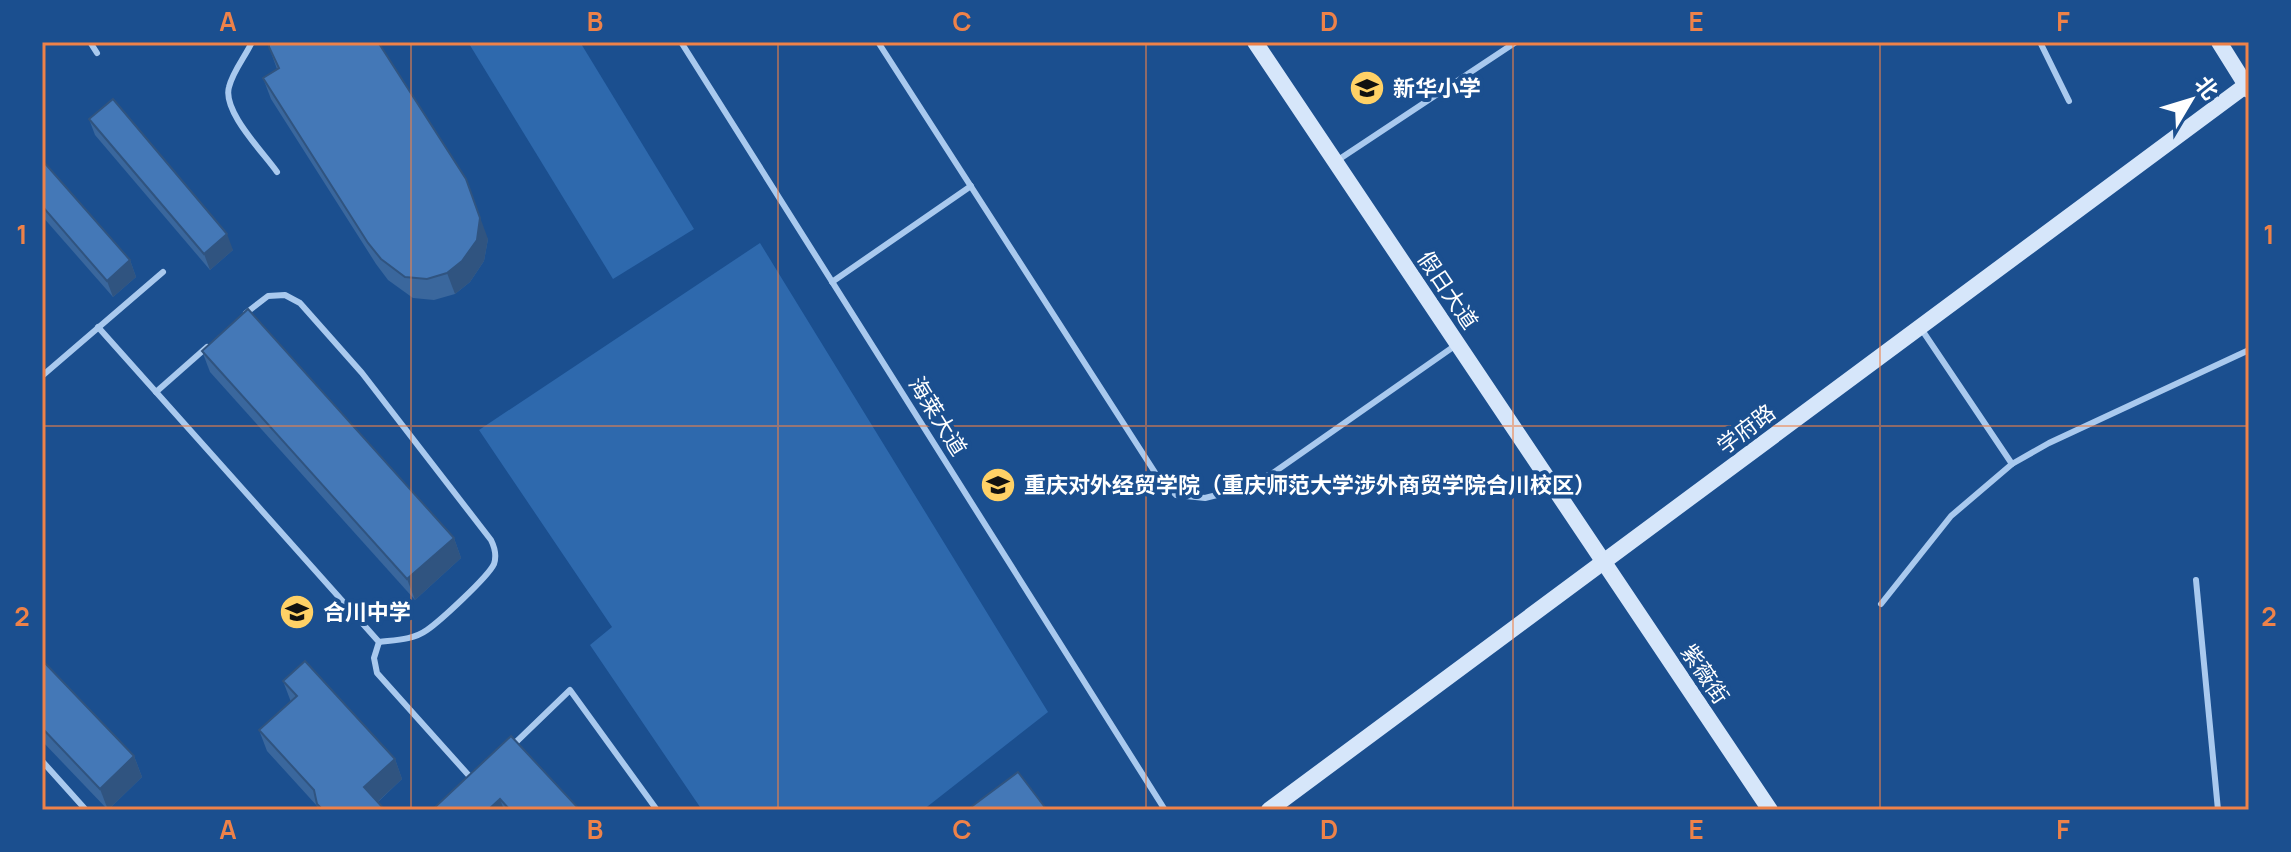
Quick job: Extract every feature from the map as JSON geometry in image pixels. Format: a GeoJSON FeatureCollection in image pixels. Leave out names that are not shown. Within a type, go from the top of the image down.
{"type":"FeatureCollection","features":[{"type":"Feature","properties":{"kind":"main road","name":"假日大道"},"geometry":{"type":"LineString","coordinates":[[1255,42],[1603,562]]}},
{"type":"Feature","properties":{"kind":"main road"},"geometry":{"type":"LineString","coordinates":[[2219,42],[2248,86]]}},
{"type":"Feature","properties":{"kind":"main road","name":"学府路"},"geometry":{"type":"LineString","coordinates":[[1269,810],[2248,86]]}},
{"type":"Feature","properties":{"kind":"main road","name":"紫薇街"},"geometry":{"type":"LineString","coordinates":[[1603,562],[1770,810]]}},
{"type":"Feature","properties":{"kind":"lane"},"geometry":{"type":"LineString","coordinates":[[90,42],[97,53]]}},
{"type":"Feature","properties":{"kind":"lane"},"geometry":{"type":"LineString","coordinates":[[252,42],[231,81],[228,102],[234,115],[277,172]]}},
{"type":"Feature","properties":{"kind":"lane","name":"海莱大道"},"geometry":{"type":"LineString","coordinates":[[681,42],[1165,810]]}},
{"type":"Feature","properties":{"kind":"lane"},"geometry":{"type":"LineString","coordinates":[[878,42],[1156,474],[1176,495],[1205,498],[1237,490],[1273,473],[1457,344]]}},
{"type":"Feature","properties":{"kind":"lane"},"geometry":{"type":"LineString","coordinates":[[1335,162],[1516,42]]}},
{"type":"Feature","properties":{"kind":"lane"},"geometry":{"type":"LineString","coordinates":[[2040,42],[2069,101]]}},
{"type":"Feature","properties":{"kind":"lane"},"geometry":{"type":"LineString","coordinates":[[832,282],[971,186]]}},
{"type":"Feature","properties":{"kind":"lane"},"geometry":{"type":"LineString","coordinates":[[42,376],[163,272]]}},
{"type":"Feature","properties":{"kind":"lane"},"geometry":{"type":"LineString","coordinates":[[239,319],[268,296],[285,295],[300,303],[362,373],[496,550],[495,562],[486,577],[426,631],[404,640],[379,642]]}},
{"type":"Feature","properties":{"kind":"lane"},"geometry":{"type":"LineString","coordinates":[[98,327],[379,642]]}},
{"type":"Feature","properties":{"kind":"lane"},"geometry":{"type":"LineString","coordinates":[[1920,327],[2012,464]]}},
{"type":"Feature","properties":{"kind":"lane"},"geometry":{"type":"LineString","coordinates":[[156,392],[215,340]]}},
{"type":"Feature","properties":{"kind":"lane"},"geometry":{"type":"LineString","coordinates":[[1881,604],[1951,516],[2012,464],[2049,443],[2249,350]]}},
{"type":"Feature","properties":{"kind":"lane"},"geometry":{"type":"LineString","coordinates":[[2196,580],[2218,810]]}},
{"type":"Feature","properties":{"kind":"lane"},"geometry":{"type":"LineString","coordinates":[[379,642],[374,658],[377,673],[474,781]]}},
{"type":"Feature","properties":{"kind":"lane"},"geometry":{"type":"LineString","coordinates":[[506,751],[570,690],[657,810]]}},
{"type":"Feature","properties":{"kind":"lane"},"geometry":{"type":"LineString","coordinates":[[42,761],[86,810]]}},
{"type":"Feature","properties":{"kind":"lane"},"geometry":{"type":"LineString","coordinates":[[464,791],[485,771]]}},
{"type":"Feature","properties":{"kind":"shaded area"},"geometry":{"type":"Polygon","coordinates":[[[468,42],[580,42],[694,229],[613,279],[468,42]]]}},
{"type":"Feature","properties":{"kind":"shaded area"},"geometry":{"type":"Polygon","coordinates":[[[760,243],[1048,712],[923,810],[702,810],[590,645],[612,627],[479,430],[760,243]]]}},
{"type":"Feature","properties":{"kind":"building"},"geometry":{"type":"Polygon","coordinates":[[[269,42],[378,42],[466,179],[480,218],[477,240],[462,261],[447,273],[427,279],[405,277],[381,259],[263,78],[279,68],[269,42]]]}},
{"type":"Feature","properties":{"kind":"building"},"geometry":{"type":"Polygon","coordinates":[[[113,99],[227,234],[204,254],[89,119],[113,99]]]}},
{"type":"Feature","properties":{"kind":"building"},"geometry":{"type":"Polygon","coordinates":[[[42,160],[130,260],[107,281],[42,206],[42,160]]]}},
{"type":"Feature","properties":{"kind":"building"},"geometry":{"type":"Polygon","coordinates":[[[248,309],[454,538],[407,579],[202,351],[248,309]]]}},
{"type":"Feature","properties":{"kind":"building"},"geometry":{"type":"Polygon","coordinates":[[[42,660],[134,756],[100,789],[42,728],[42,660]]]}},
{"type":"Feature","properties":{"kind":"building"},"geometry":{"type":"Polygon","coordinates":[[[305,661],[395,759],[364,787],[385,810],[323,810],[317,804],[314,790],[259,730],[297,696],[283,681],[305,661]]]}},
{"type":"Feature","properties":{"kind":"building"},"geometry":{"type":"Polygon","coordinates":[[[511,736],[580,810],[510,810],[500,799],[488,810],[432,810],[511,736]]]}},
{"type":"Feature","properties":{"kind":"building"},"geometry":{"type":"Polygon","coordinates":[[[1018,772],[1047,810],[967,810],[1018,772]]]}},
{"type":"Feature","properties":{"kind":"place","name":"新华小学"},"geometry":{"type":"Point","coordinates":[1367,88]}},
{"type":"Feature","properties":{"kind":"place","name":"重庆对外经贸学院（重庆师范大学涉外商贸学院合川校区）"},"geometry":{"type":"Point","coordinates":[998,485]}},
{"type":"Feature","properties":{"kind":"place","name":"合川中学"},"geometry":{"type":"Point","coordinates":[297,612]}}]}
